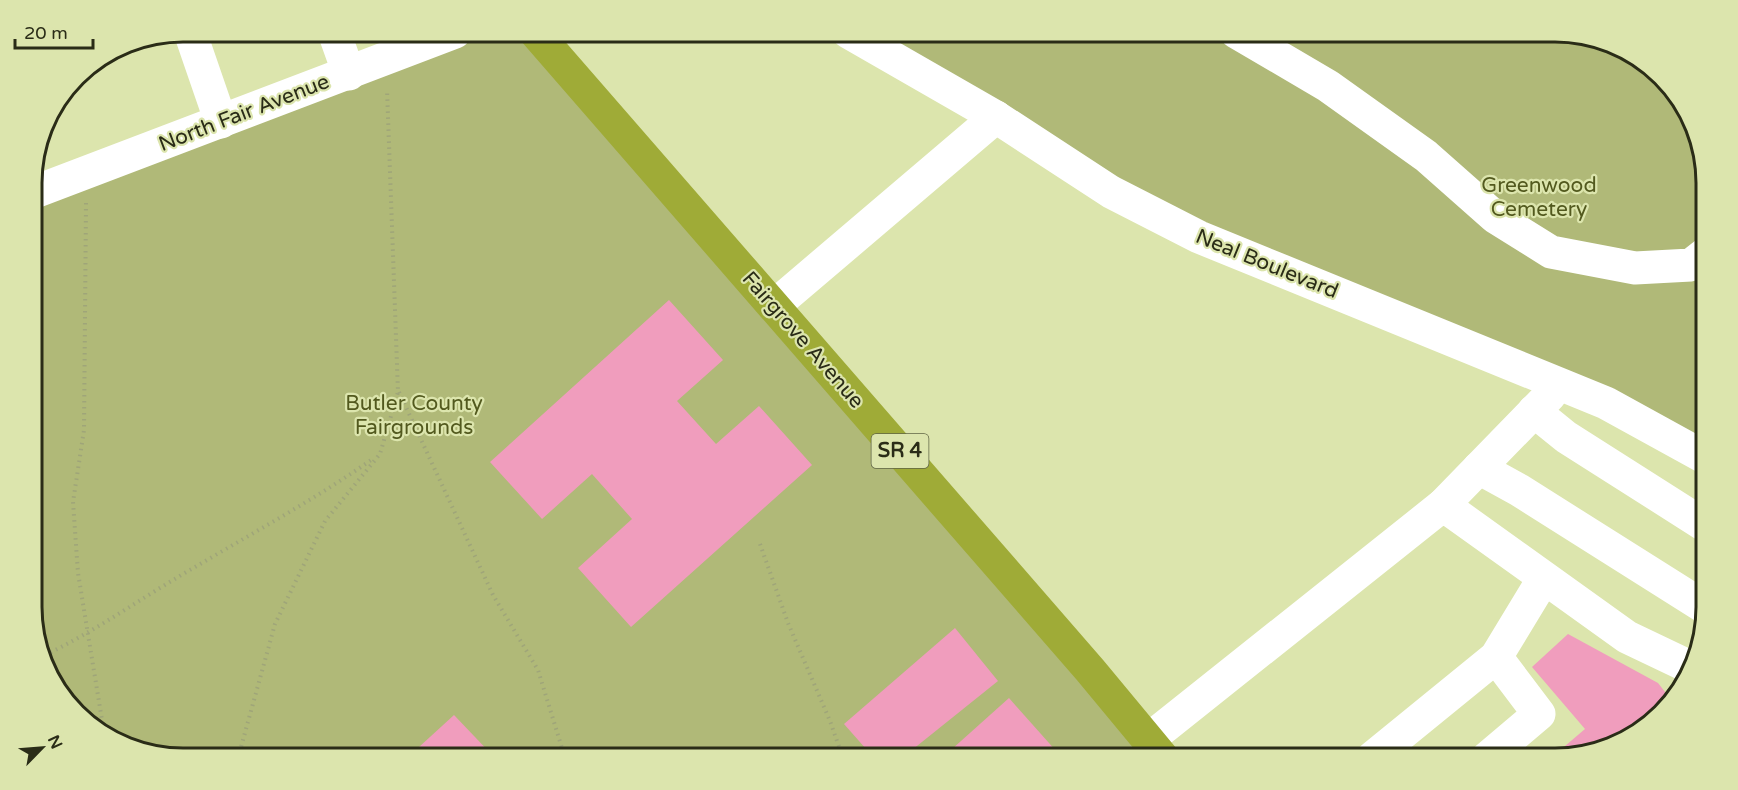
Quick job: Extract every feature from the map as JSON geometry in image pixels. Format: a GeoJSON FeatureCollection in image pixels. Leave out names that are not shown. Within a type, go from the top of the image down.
{"type":"FeatureCollection","features":[{"type":"Feature","properties":{"kind":"highway","name":"Fairgrove Avenue"},"geometry":{"type":"LineString","coordinates":[[545,42],[1083,661],[1154,748]]}},
{"type":"Feature","properties":{"kind":"street"},"geometry":{"type":"LineString","coordinates":[[193,42],[220,122]]}},
{"type":"Feature","properties":{"kind":"street"},"geometry":{"type":"LineString","coordinates":[[338,42],[349,74]]}},
{"type":"Feature","properties":{"kind":"street","name":"North Fair Avenue"},"geometry":{"type":"LineString","coordinates":[[42,189],[429,42]]}},
{"type":"Feature","properties":{"kind":"street","name":"Neal Boulevard"},"geometry":{"type":"LineString","coordinates":[[865,42],[996,117],[1111,192],[1199,237],[1606,403],[1696,452]]}},
{"type":"Feature","properties":{"kind":"street"},"geometry":{"type":"LineString","coordinates":[[1253,42],[1329,86],[1426,156],[1495,217],[1551,252],[1635,268],[1696,264]]}},
{"type":"Feature","properties":{"kind":"street"},"geometry":{"type":"LineString","coordinates":[[774,306],[996,117]]}},
{"type":"Feature","properties":{"kind":"street"},"geometry":{"type":"LineString","coordinates":[[1156,748],[1443,505],[1560,384]]}},
{"type":"Feature","properties":{"kind":"street"},"geometry":{"type":"LineString","coordinates":[[1534,411],[1566,437],[1696,520]]}},
{"type":"Feature","properties":{"kind":"street"},"geometry":{"type":"LineString","coordinates":[[1479,468],[1519,490],[1696,602]]}},
{"type":"Feature","properties":{"kind":"street"},"geometry":{"type":"LineString","coordinates":[[1443,505],[1627,637],[1684,664]]}},
{"type":"Feature","properties":{"kind":"street"},"geometry":{"type":"LineString","coordinates":[[1384,748],[1496,657],[1544,578]]}},
{"type":"Feature","properties":{"kind":"street"},"geometry":{"type":"LineString","coordinates":[[1496,657],[1539,714],[1499,748]]}},
{"type":"Feature","properties":{"kind":"path"},"geometry":{"type":"LineString","coordinates":[[241,748],[275,624],[326,521],[380,454],[398,392],[386,59]]}},
{"type":"Feature","properties":{"kind":"path"},"geometry":{"type":"LineString","coordinates":[[86,173],[84,430],[73,502],[78,573],[102,722]]}},
{"type":"Feature","properties":{"kind":"path"},"geometry":{"type":"LineString","coordinates":[[398,392],[493,595],[538,670],[562,748]]}},
{"type":"Feature","properties":{"kind":"path"},"geometry":{"type":"LineString","coordinates":[[50,653],[87,635],[156,591],[340,483],[380,454]]}},
{"type":"Feature","properties":{"kind":"path"},"geometry":{"type":"LineString","coordinates":[[760,544],[788,623],[839,748]]}},
{"type":"Feature","properties":{"kind":"green space","name":"Butler County Fairgrounds"},"geometry":{"type":"Polygon","coordinates":[[[429,42],[544,42],[1154,748],[183,748],[147,743],[113,729],[83,707],[71,693],[53,661],[43,625],[42,189],[429,42]]]}},
{"type":"Feature","properties":{"kind":"green space","name":"Greenwood Cemetery"},"geometry":{"type":"Polygon","coordinates":[[[865,42],[1564,42],[1609,53],[1641,71],[1667,97],[1685,129],[1695,165],[1696,454],[1199,237],[865,42]]]}},
{"type":"Feature","properties":{"kind":"building"},"geometry":{"type":"Polygon","coordinates":[[[669,300],[723,360],[677,401],[716,444],[759,406],[812,465],[631,627],[578,568],[632,519],[592,474],[542,519],[490,462],[669,300]]]}},
{"type":"Feature","properties":{"kind":"building"},"geometry":{"type":"Polygon","coordinates":[[[955,628],[998,681],[914,748],[865,748],[844,724],[955,628]]]}},
{"type":"Feature","properties":{"kind":"building"},"geometry":{"type":"Polygon","coordinates":[[[1568,634],[1658,683],[1666,694],[1641,719],[1625,729],[1600,741],[1563,748],[1585,729],[1532,667],[1568,634]]]}},
{"type":"Feature","properties":{"kind":"building"},"geometry":{"type":"Polygon","coordinates":[[[1009,698],[1053,748],[953,748],[1009,698]]]}},
{"type":"Feature","properties":{"kind":"building"},"geometry":{"type":"Polygon","coordinates":[[[454,715],[485,748],[418,748],[454,715]]]}}]}
